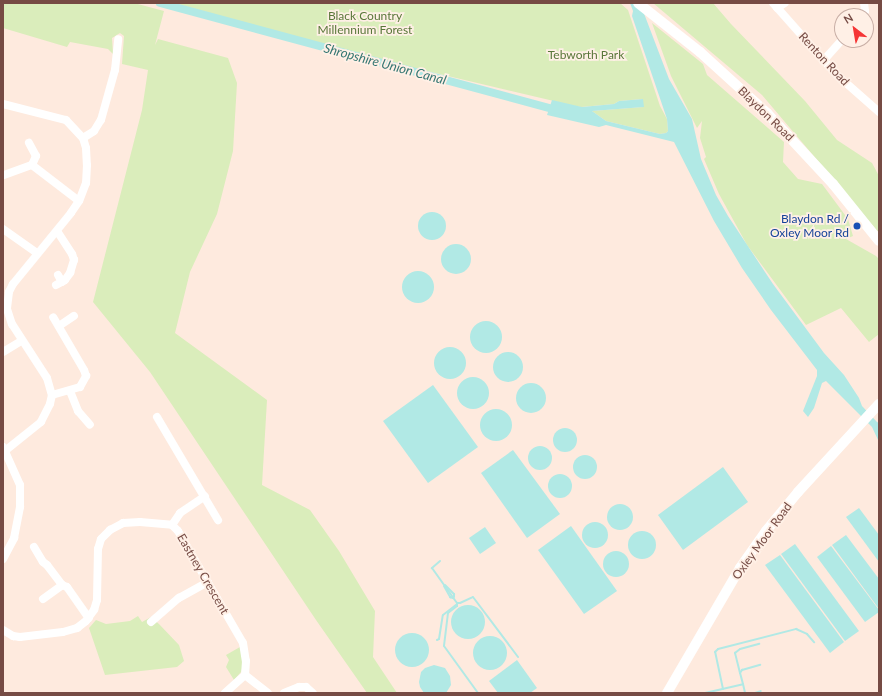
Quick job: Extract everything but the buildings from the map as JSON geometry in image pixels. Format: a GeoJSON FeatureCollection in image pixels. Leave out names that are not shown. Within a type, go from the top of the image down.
{"type":"FeatureCollection","features":[{"type":"Feature","properties":{"kind":"street","name":"Blaydon Road"},"geometry":{"type":"LineString","coordinates":[[638,3],[735,84],[792,138],[833,184],[879,241]]}},
{"type":"Feature","properties":{"kind":"street","name":"Renton Road"},"geometry":{"type":"LineString","coordinates":[[778,5],[837,75],[879,112]]}},
{"type":"Feature","properties":{"kind":"street"},"geometry":{"type":"LineString","coordinates":[[83,138],[94,131],[102,120],[115,70],[118,39]]}},
{"type":"Feature","properties":{"kind":"street"},"geometry":{"type":"LineString","coordinates":[[823,60],[834,48]]}},
{"type":"Feature","properties":{"kind":"street"},"geometry":{"type":"LineString","coordinates":[[3,104],[66,120],[83,138],[88,165],[86,183],[79,200],[57,231],[13,284],[8,300],[9,316],[21,340],[47,378],[52,395],[50,404],[41,422],[5,448],[20,485],[20,507],[14,538],[3,559]]}},
{"type":"Feature","properties":{"kind":"street"},"geometry":{"type":"LineString","coordinates":[[4,175],[32,165],[36,156],[29,143]]}},
{"type":"Feature","properties":{"kind":"street"},"geometry":{"type":"LineString","coordinates":[[32,165],[79,200]]}},
{"type":"Feature","properties":{"kind":"street"},"geometry":{"type":"LineString","coordinates":[[3,229],[38,253]]}},
{"type":"Feature","properties":{"kind":"street"},"geometry":{"type":"LineString","coordinates":[[57,231],[72,254],[74,260],[70,273],[59,281]]}},
{"type":"Feature","properties":{"kind":"street"},"geometry":{"type":"LineString","coordinates":[[59,326],[74,316]]}},
{"type":"Feature","properties":{"kind":"street"},"geometry":{"type":"LineString","coordinates":[[52,395],[80,387],[86,376],[53,317]]}},
{"type":"Feature","properties":{"kind":"street"},"geometry":{"type":"LineString","coordinates":[[3,352],[21,340]]}},
{"type":"Feature","properties":{"kind":"street"},"geometry":{"type":"LineString","coordinates":[[70,391],[78,411],[90,425]]}},
{"type":"Feature","properties":{"kind":"street","name":"Oxley Moor Road"},"geometry":{"type":"LineString","coordinates":[[667,693],[740,568],[766,531],[827,460],[878,405]]}},
{"type":"Feature","properties":{"kind":"street"},"geometry":{"type":"LineString","coordinates":[[157,417],[218,520]]}},
{"type":"Feature","properties":{"kind":"street"},"geometry":{"type":"LineString","coordinates":[[172,524],[180,513],[205,496]]}},
{"type":"Feature","properties":{"kind":"street","name":"Eastney Crescent"},"geometry":{"type":"LineString","coordinates":[[88,618],[94,610],[96,600],[98,549],[101,539],[110,530],[123,523],[140,522],[172,524],[178,531],[243,643],[246,661],[245,675]]}},
{"type":"Feature","properties":{"kind":"street"},"geometry":{"type":"LineString","coordinates":[[3,630],[13,636],[20,637],[63,632],[77,628],[88,618],[67,587],[62,585],[48,565],[43,562],[34,547]]}},
{"type":"Feature","properties":{"kind":"street"},"geometry":{"type":"LineString","coordinates":[[151,622],[179,598],[208,582]]}},
{"type":"Feature","properties":{"kind":"street"},"geometry":{"type":"LineString","coordinates":[[43,599],[62,585]]}},
{"type":"Feature","properties":{"kind":"street"},"geometry":{"type":"LineString","coordinates":[[225,693],[245,675],[268,693]]}},
{"type":"Feature","properties":{"kind":"street"},"geometry":{"type":"LineString","coordinates":[[284,693],[299,687],[306,687],[313,693]]}},
{"type":"Feature","properties":{"kind":"green space"},"geometry":{"type":"Polygon","coordinates":[[[3,3],[134,3],[164,11],[155,45],[158,39],[228,58],[237,83],[233,151],[217,214],[190,272],[175,333],[267,400],[262,485],[310,510],[339,551],[375,611],[373,657],[397,693],[367,693],[316,620],[150,372],[93,302],[142,110],[148,70],[122,64],[124,36],[120,33],[112,38],[113,54],[108,49],[70,42],[67,47],[3,28],[3,3]]]}},
{"type":"Feature","properties":{"kind":"green space","name":"Tebworth Park"},"geometry":{"type":"Polygon","coordinates":[[[174,3],[620,3],[628,10],[660,106],[667,119],[668,131],[660,134],[606,121],[592,111],[643,107],[643,99],[619,101],[614,104],[581,107],[575,106],[372,58],[174,3]]]}},
{"type":"Feature","properties":{"kind":"green space"},"geometry":{"type":"Polygon","coordinates":[[[653,3],[713,3],[731,24],[805,101],[837,140],[872,163],[879,176],[879,233],[762,95],[653,3]]]}},
{"type":"Feature","properties":{"kind":"green space"},"geometry":{"type":"Polygon","coordinates":[[[652,23],[703,64],[707,75],[784,142],[783,162],[798,179],[822,184],[848,219],[853,236],[846,239],[879,259],[879,334],[869,342],[841,308],[806,325],[747,245],[719,194],[704,159],[706,157],[700,138],[702,121],[697,128],[671,76],[652,23]]]}},
{"type":"Feature","properties":{"kind":"green space"},"geometry":{"type":"Polygon","coordinates":[[[138,616],[142,622],[151,617],[159,624],[179,645],[184,661],[177,667],[105,675],[89,628],[96,620],[106,624],[130,621],[138,616]]]}},
{"type":"Feature","properties":{"kind":"green space"},"geometry":{"type":"Polygon","coordinates":[[[240,647],[244,662],[241,672],[234,680],[226,667],[229,660],[226,655],[240,647]]]}},
{"type":"Feature","properties":{"kind":"water"},"geometry":{"type":"Polygon","coordinates":[[[630,3],[640,3],[669,79],[692,119],[701,159],[716,195],[728,216],[773,284],[824,353],[844,375],[859,398],[862,406],[879,423],[879,442],[872,427],[826,381],[822,383],[814,408],[808,417],[803,411],[817,376],[817,370],[771,310],[742,268],[714,221],[674,142],[606,125],[599,127],[547,115],[552,100],[582,107],[643,99],[644,107],[592,111],[606,121],[660,134],[668,131],[667,119],[632,16],[633,11],[630,3]]]}},
{"type":"Feature","properties":{"kind":"water"},"geometry":{"type":"Polygon","coordinates":[[[432,212],[442,216],[446,226],[442,236],[432,240],[422,236],[418,226],[422,216],[432,212]]]}},
{"type":"Feature","properties":{"kind":"water"},"geometry":{"type":"Polygon","coordinates":[[[456,244],[467,248],[471,259],[467,270],[456,274],[445,270],[441,259],[445,248],[456,244]]]}},
{"type":"Feature","properties":{"kind":"water"},"geometry":{"type":"Polygon","coordinates":[[[415,271],[421,271],[431,278],[434,287],[433,293],[427,300],[421,303],[415,303],[405,296],[402,290],[402,284],[409,274],[415,271]]]}},
{"type":"Feature","properties":{"kind":"water"},"geometry":{"type":"Polygon","coordinates":[[[486,321],[497,326],[502,337],[497,348],[486,353],[475,348],[470,337],[475,326],[486,321]]]}},
{"type":"Feature","properties":{"kind":"water"},"geometry":{"type":"Polygon","coordinates":[[[447,347],[453,347],[463,354],[466,363],[465,369],[459,376],[453,379],[447,379],[437,372],[434,366],[434,360],[441,350],[447,347]]]}},
{"type":"Feature","properties":{"kind":"water"},"geometry":{"type":"Polygon","coordinates":[[[508,352],[519,356],[523,367],[519,378],[508,382],[497,378],[493,367],[497,356],[508,352]]]}},
{"type":"Feature","properties":{"kind":"water"},"geometry":{"type":"Polygon","coordinates":[[[470,377],[476,377],[486,384],[489,393],[488,399],[482,406],[476,409],[470,409],[460,402],[457,396],[457,390],[464,380],[470,377]]]}},
{"type":"Feature","properties":{"kind":"water"},"geometry":{"type":"Polygon","coordinates":[[[531,383],[542,387],[546,398],[542,409],[531,413],[520,409],[516,398],[520,387],[531,383]]]}},
{"type":"Feature","properties":{"kind":"water"},"geometry":{"type":"Polygon","coordinates":[[[433,385],[478,447],[428,483],[383,421],[433,385]]]}},
{"type":"Feature","properties":{"kind":"water"},"geometry":{"type":"Polygon","coordinates":[[[493,409],[499,409],[509,416],[512,425],[511,431],[505,438],[499,441],[493,441],[483,434],[480,428],[480,422],[487,412],[493,409]]]}},
{"type":"Feature","properties":{"kind":"water"},"geometry":{"type":"Polygon","coordinates":[[[565,428],[570,429],[576,435],[576,445],[570,451],[565,452],[560,451],[554,445],[553,440],[554,435],[560,429],[565,428]]]}},
{"type":"Feature","properties":{"kind":"water"},"geometry":{"type":"Polygon","coordinates":[[[540,446],[549,449],[552,458],[549,467],[540,470],[531,467],[528,458],[531,449],[540,446]]]}},
{"type":"Feature","properties":{"kind":"water"},"geometry":{"type":"Polygon","coordinates":[[[513,450],[560,514],[527,538],[481,473],[513,450]]]}},
{"type":"Feature","properties":{"kind":"water"},"geometry":{"type":"Polygon","coordinates":[[[585,455],[594,458],[597,467],[594,476],[585,479],[576,476],[573,467],[576,458],[585,455]]]}},
{"type":"Feature","properties":{"kind":"water"},"geometry":{"type":"Polygon","coordinates":[[[723,467],[748,502],[683,550],[658,515],[723,467]]]}},
{"type":"Feature","properties":{"kind":"water"},"geometry":{"type":"Polygon","coordinates":[[[555,474],[565,474],[572,481],[572,491],[565,498],[555,498],[548,491],[548,481],[555,474]]]}},
{"type":"Feature","properties":{"kind":"water"},"geometry":{"type":"Polygon","coordinates":[[[620,504],[629,508],[633,517],[629,526],[620,530],[611,526],[607,517],[611,508],[620,504]]]}},
{"type":"Feature","properties":{"kind":"water"},"geometry":{"type":"Polygon","coordinates":[[[859,508],[879,535],[879,562],[846,517],[859,508]]]}},
{"type":"Feature","properties":{"kind":"water"},"geometry":{"type":"Polygon","coordinates":[[[595,522],[604,526],[608,535],[604,544],[595,548],[586,544],[582,535],[586,526],[595,522]]]}},
{"type":"Feature","properties":{"kind":"water"},"geometry":{"type":"Polygon","coordinates":[[[571,526],[617,591],[584,614],[538,550],[571,526]]]}},
{"type":"Feature","properties":{"kind":"water"},"geometry":{"type":"Polygon","coordinates":[[[485,527],[496,543],[480,554],[469,538],[485,527]]]}},
{"type":"Feature","properties":{"kind":"water"},"geometry":{"type":"Polygon","coordinates":[[[642,531],[652,535],[656,545],[652,555],[642,559],[632,555],[628,545],[632,535],[642,531]]]}},
{"type":"Feature","properties":{"kind":"water"},"geometry":{"type":"Polygon","coordinates":[[[846,535],[879,579],[879,609],[832,545],[846,535]]]}},
{"type":"Feature","properties":{"kind":"water"},"geometry":{"type":"Polygon","coordinates":[[[795,544],[859,631],[845,641],[781,554],[795,544]]]}},
{"type":"Feature","properties":{"kind":"water"},"geometry":{"type":"Polygon","coordinates":[[[831,546],[879,610],[879,612],[865,622],[817,557],[831,546]]]}},
{"type":"Feature","properties":{"kind":"water"},"geometry":{"type":"Polygon","coordinates":[[[616,551],[625,555],[629,564],[625,573],[616,577],[607,573],[603,564],[607,555],[616,551]]]}},
{"type":"Feature","properties":{"kind":"water"},"geometry":{"type":"Polygon","coordinates":[[[780,555],[844,642],[830,653],[765,565],[780,555]]]}},
{"type":"Feature","properties":{"kind":"water"},"geometry":{"type":"Polygon","coordinates":[[[468,605],[480,610],[485,622],[480,634],[468,639],[456,634],[451,622],[456,610],[468,605]]]}},
{"type":"Feature","properties":{"kind":"water"},"geometry":{"type":"Polygon","coordinates":[[[412,633],[424,638],[429,650],[424,662],[412,667],[400,662],[395,650],[400,638],[412,633]]]}},
{"type":"Feature","properties":{"kind":"water"},"geometry":{"type":"Polygon","coordinates":[[[490,636],[502,641],[507,653],[502,665],[490,670],[478,665],[473,653],[478,641],[490,636]]]}},
{"type":"Feature","properties":{"kind":"water"},"geometry":{"type":"Polygon","coordinates":[[[517,660],[537,688],[530,693],[498,693],[489,681],[517,660]]]}},
{"type":"Feature","properties":{"kind":"water"},"geometry":{"type":"Polygon","coordinates":[[[434,665],[445,668],[450,676],[451,685],[446,693],[424,693],[420,687],[419,682],[421,672],[425,668],[434,665]]]}},
{"type":"Feature","properties":{"kind":"waterway","name":"Shropshire Union Canal"},"geometry":{"type":"LineString","coordinates":[[160,3],[559,111]]}},
{"type":"Feature","properties":{"kind":"waterway"},"geometry":{"type":"LineString","coordinates":[[440,561],[432,568],[457,603],[473,597],[518,657]]}},
{"type":"Feature","properties":{"kind":"waterway"},"geometry":{"type":"LineString","coordinates":[[445,585],[454,594],[454,597]]}},
{"type":"Feature","properties":{"kind":"waterway"},"geometry":{"type":"LineString","coordinates":[[444,586],[450,597],[453,598]]}},
{"type":"Feature","properties":{"kind":"waterway"},"geometry":{"type":"LineString","coordinates":[[457,603],[457,606],[448,613],[444,646],[478,693]]}},
{"type":"Feature","properties":{"kind":"waterway"},"geometry":{"type":"LineString","coordinates":[[437,640],[439,639],[443,615],[457,604]]}},
{"type":"Feature","properties":{"kind":"waterway"},"geometry":{"type":"LineString","coordinates":[[723,689],[715,652],[718,649],[796,629],[807,634],[814,642]]}},
{"type":"Feature","properties":{"kind":"waterway"},"geometry":{"type":"LineString","coordinates":[[740,673],[735,653],[740,649],[759,644]]}},
{"type":"Feature","properties":{"kind":"waterway"},"geometry":{"type":"LineString","coordinates":[[705,693],[743,684],[740,673],[742,670],[760,665]]}},
{"type":"Feature","properties":{"kind":"waterway"},"geometry":{"type":"LineString","coordinates":[[743,684],[745,693]]}},
{"type":"Feature","properties":{"kind":"waterway"},"geometry":{"type":"LineString","coordinates":[[755,693],[761,691]]}},
{"type":"Feature","properties":{"kind":"place","name":"Blaydon Rd / Oxley Moor Rd"},"geometry":{"type":"Point","coordinates":[857,226]}},
{"type":"Feature","properties":{"kind":"park label","name":"Black Country Millennium Forest"},"geometry":{"type":"Point","coordinates":[365,23]}}]}
